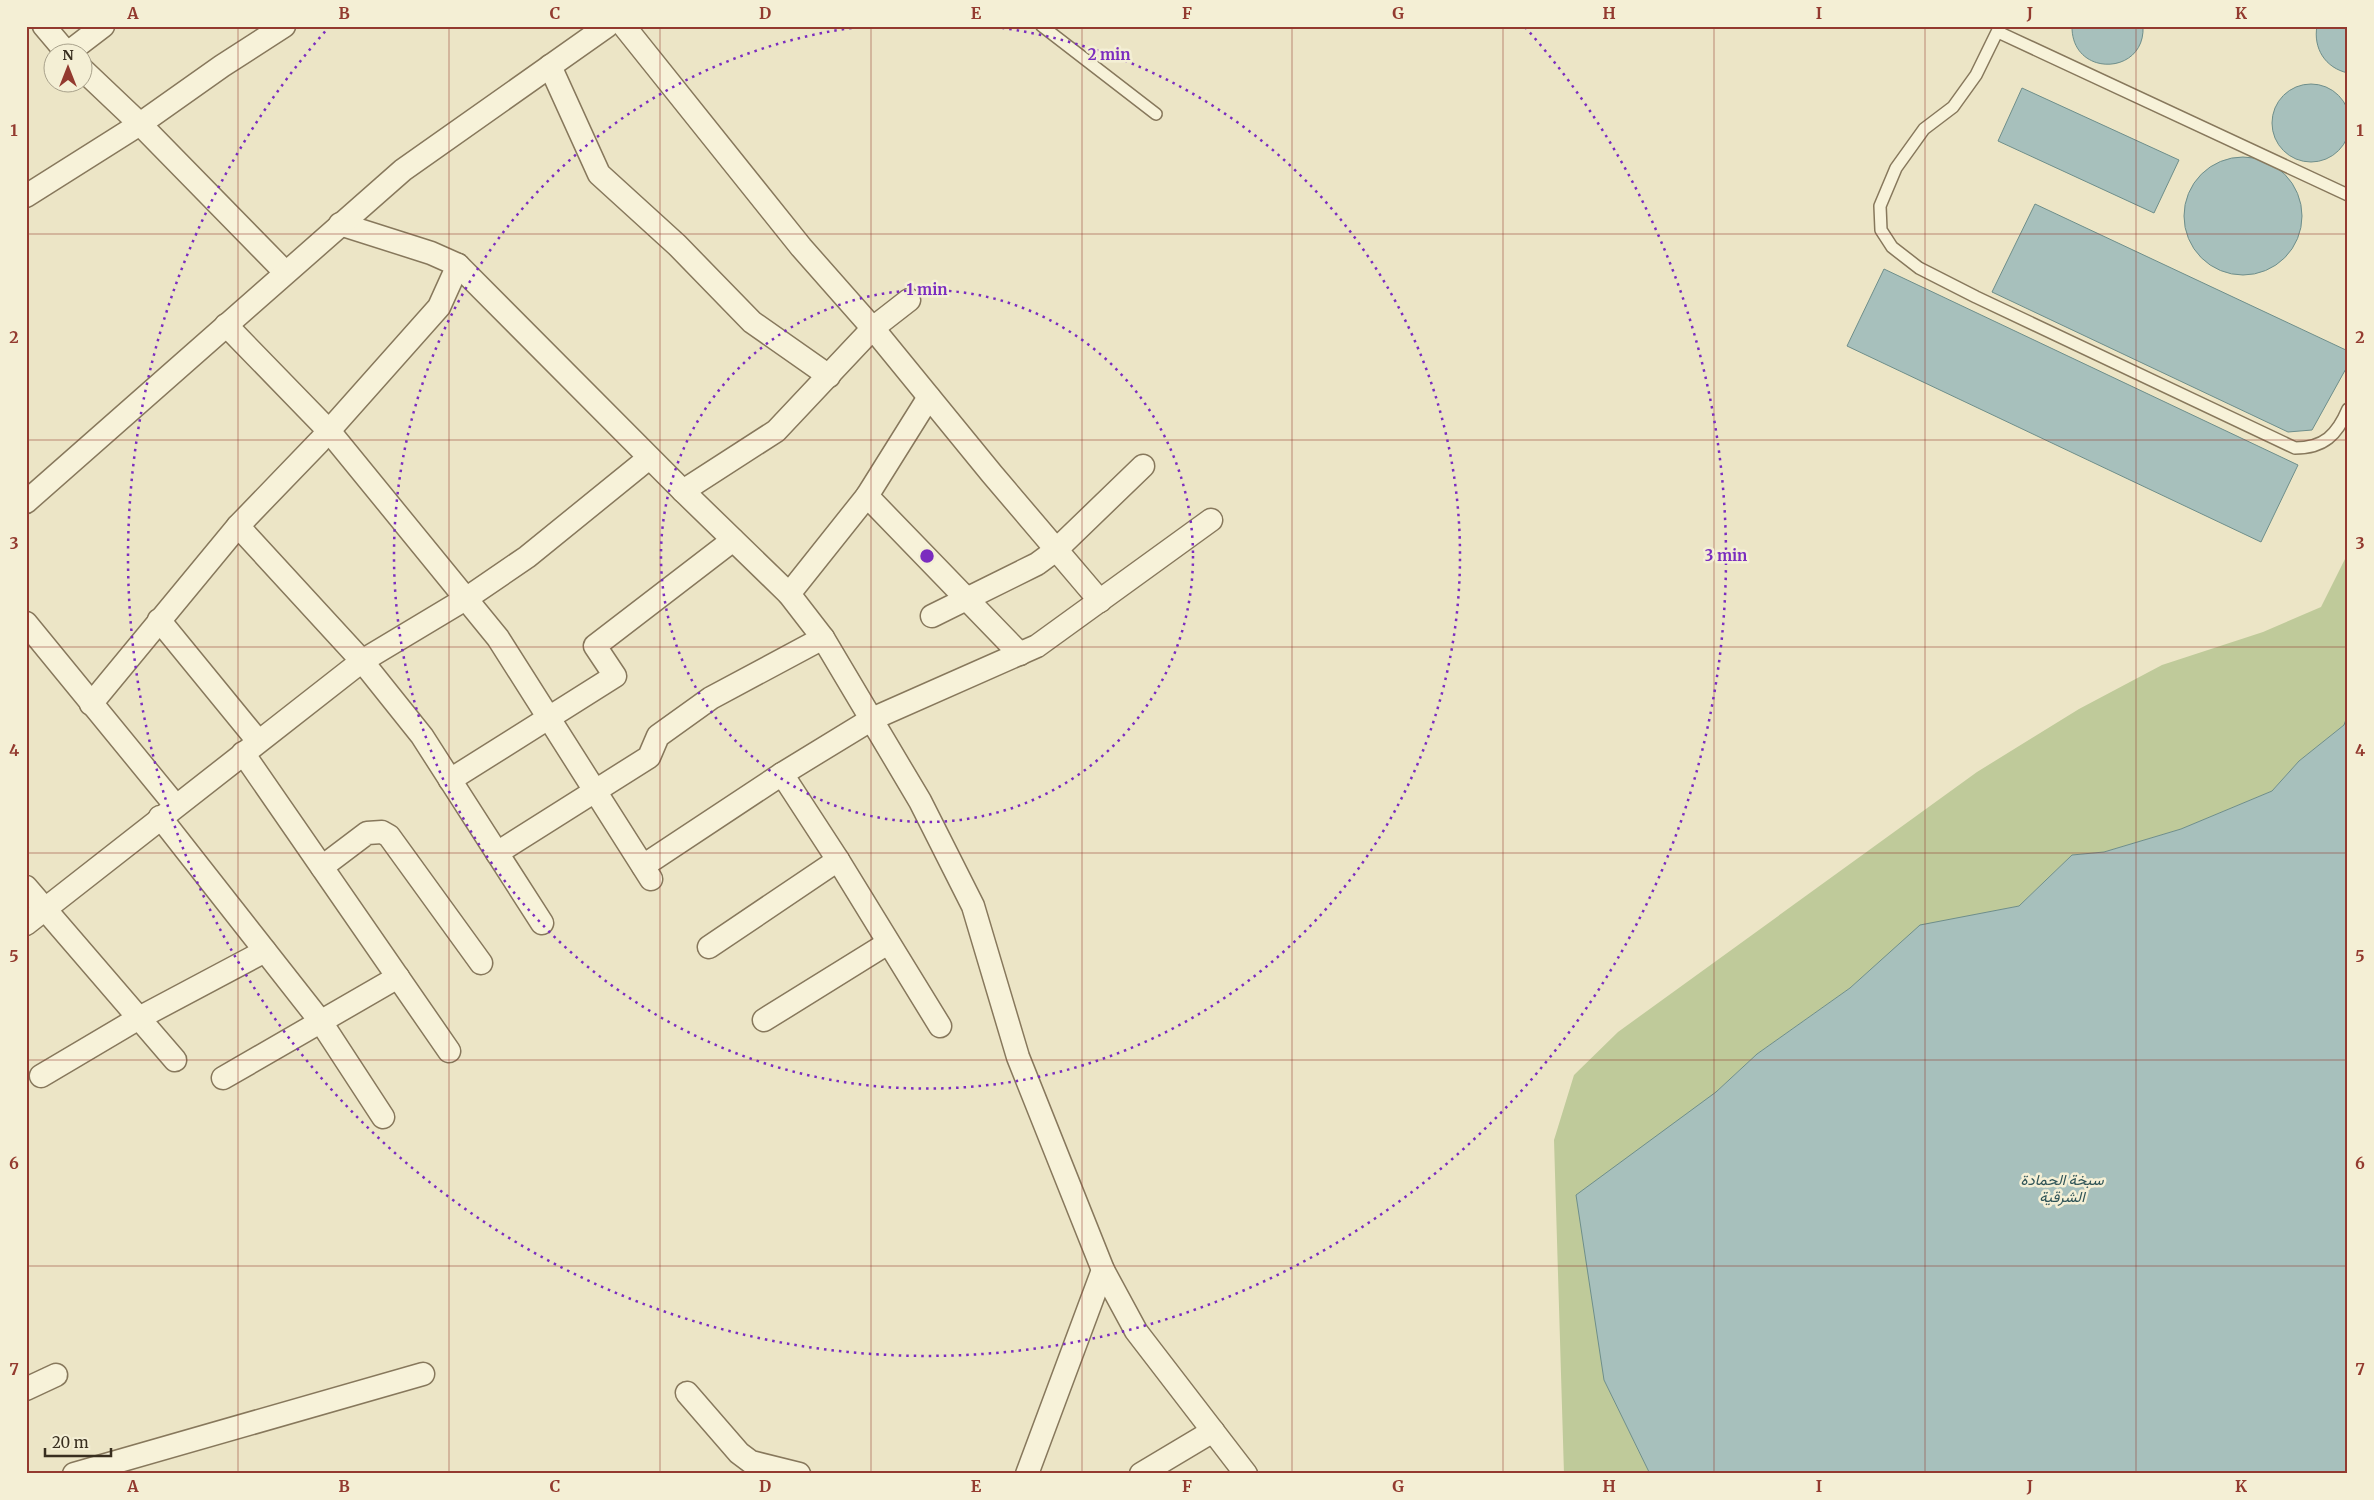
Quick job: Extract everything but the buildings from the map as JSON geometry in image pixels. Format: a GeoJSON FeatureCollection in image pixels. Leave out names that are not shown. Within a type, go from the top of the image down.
{"type":"FeatureCollection","features":[{"type":"Feature","properties":{"kind":"street"},"geometry":{"type":"LineString","coordinates":[[44,26],[59,42]]}},
{"type":"Feature","properties":{"kind":"street"},"geometry":{"type":"LineString","coordinates":[[81,42],[103,26]]}},
{"type":"Feature","properties":{"kind":"street"},"geometry":{"type":"LineString","coordinates":[[26,196],[140,124],[222,66],[284,26]]}},
{"type":"Feature","properties":{"kind":"street"},"geometry":{"type":"LineString","coordinates":[[26,502],[403,170],[607,26]]}},
{"type":"Feature","properties":{"kind":"street"},"geometry":{"type":"LineString","coordinates":[[624,26],[801,247],[873,328],[1100,601]]}},
{"type":"Feature","properties":{"kind":"street"},"geometry":{"type":"LineString","coordinates":[[550,66],[598,174],[677,245],[752,322],[829,376]]}},
{"type":"Feature","properties":{"kind":"street"},"geometry":{"type":"LineString","coordinates":[[92,78],[140,124],[285,272]]}},
{"type":"Feature","properties":{"kind":"street"},"geometry":{"type":"LineString","coordinates":[[340,224],[430,252],[458,265],[682,491],[789,594],[823,638],[920,801],[973,906],[1018,1057],[1104,1270],[1136,1331],[1246,1474]]}},
{"type":"Feature","properties":{"kind":"street"},"geometry":{"type":"LineString","coordinates":[[92,704],[238,526],[329,431],[439,307],[458,265]]}},
{"type":"Feature","properties":{"kind":"street"},"geometry":{"type":"LineString","coordinates":[[682,491],[776,431],[873,328],[909,300]]}},
{"type":"Feature","properties":{"kind":"street"},"geometry":{"type":"LineString","coordinates":[[226,325],[329,431],[498,638],[647,872],[782,774],[872,719],[1037,646],[1211,520]]}},
{"type":"Feature","properties":{"kind":"street"},"geometry":{"type":"LineString","coordinates":[[789,594],[867,496],[929,397]]}},
{"type":"Feature","properties":{"kind":"street"},"geometry":{"type":"LineString","coordinates":[[26,924],[362,660],[467,598],[527,557],[649,458]]}},
{"type":"Feature","properties":{"kind":"street"},"geometry":{"type":"LineString","coordinates":[[932,616],[1037,564],[1056,550],[1143,466]]}},
{"type":"Feature","properties":{"kind":"street"},"geometry":{"type":"LineString","coordinates":[[867,496],[1020,654]]}},
{"type":"Feature","properties":{"kind":"street"},"geometry":{"type":"LineString","coordinates":[[238,526],[362,660],[422,736],[542,923]]}},
{"type":"Feature","properties":{"kind":"street"},"geometry":{"type":"LineString","coordinates":[[450,780],[615,676],[595,646],[733,540]]}},
{"type":"Feature","properties":{"kind":"street"},"geometry":{"type":"LineString","coordinates":[[159,620],[250,747],[322,868],[449,1051]]}},
{"type":"Feature","properties":{"kind":"street"},"geometry":{"type":"LineString","coordinates":[[26,623],[92,704],[265,951],[321,1022],[383,1116]]}},
{"type":"Feature","properties":{"kind":"street"},"geometry":{"type":"LineString","coordinates":[[497,853],[648,757],[658,736],[711,698],[823,638]]}},
{"type":"Feature","properties":{"kind":"street"},"geometry":{"type":"LineString","coordinates":[[782,774],[838,860],[940,1026]]}},
{"type":"Feature","properties":{"kind":"street"},"geometry":{"type":"LineString","coordinates":[[322,868],[367,834],[382,832],[389,836],[481,963]]}},
{"type":"Feature","properties":{"kind":"street"},"geometry":{"type":"LineString","coordinates":[[709,947],[838,860]]}},
{"type":"Feature","properties":{"kind":"street"},"geometry":{"type":"LineString","coordinates":[[26,887],[175,1060]]}},
{"type":"Feature","properties":{"kind":"street"},"geometry":{"type":"LineString","coordinates":[[764,1020],[888,943]]}},
{"type":"Feature","properties":{"kind":"street"},"geometry":{"type":"LineString","coordinates":[[41,1076],[139,1018],[265,951]]}},
{"type":"Feature","properties":{"kind":"street"},"geometry":{"type":"LineString","coordinates":[[223,1078],[398,977]]}},
{"type":"Feature","properties":{"kind":"street"},"geometry":{"type":"LineString","coordinates":[[1027,1474],[1104,1270]]}},
{"type":"Feature","properties":{"kind":"street"},"geometry":{"type":"LineString","coordinates":[[74,1474],[423,1374]]}},
{"type":"Feature","properties":{"kind":"street"},"geometry":{"type":"LineString","coordinates":[[26,1388],[56,1375]]}},
{"type":"Feature","properties":{"kind":"street"},"geometry":{"type":"LineString","coordinates":[[687,1393],[750,1468],[799,1474]]}},
{"type":"Feature","properties":{"kind":"street"},"geometry":{"type":"LineString","coordinates":[[1140,1474],[1213,1431]]}},
{"type":"Feature","properties":{"kind":"lane"},"geometry":{"type":"LineString","coordinates":[[1042,26],[1156,114]]}},
{"type":"Feature","properties":{"kind":"lane"},"geometry":{"type":"LineString","coordinates":[[2348,195],[1999,29],[1976,75],[1953,107],[1924,129],[1896,168],[1880,206],[1882,230],[1892,247],[1919,268],[1976,297],[2296,448],[2311,448],[2327,440],[2342,424],[2348,409]]}},
{"type":"Feature","properties":{"kind":"green space"},"geometry":{"type":"Polygon","coordinates":[[[2348,553],[2348,714],[2344,725],[2299,761],[2272,791],[2181,829],[2104,852],[2072,855],[2019,906],[1920,926],[1850,988],[1757,1054],[1716,1092],[1604,1380],[1650,1474],[1564,1474],[1554,1140],[1574,1075],[1618,1032],[1977,772],[2079,709],[2162,665],[2263,632],[2321,607],[2348,553]]]}},
{"type":"Feature","properties":{"kind":"water"},"geometry":{"type":"Polygon","coordinates":[[[2072,26],[2143,26],[2141,42],[2133,54],[2122,62],[2108,64],[2095,62],[2083,55],[2075,43],[2072,26]]]}},
{"type":"Feature","properties":{"kind":"water"},"geometry":{"type":"Polygon","coordinates":[[[2317,26],[2348,26],[2348,73],[2333,67],[2322,56],[2317,42],[2317,26]]]}},
{"type":"Feature","properties":{"kind":"water"},"geometry":{"type":"Polygon","coordinates":[[[2311,84],[2326,87],[2338,96],[2347,108],[2350,123],[2347,138],[2338,150],[2326,159],[2311,162],[2296,159],[2284,150],[2275,138],[2272,123],[2275,108],[2284,96],[2296,87],[2311,84]]]}},
{"type":"Feature","properties":{"kind":"water"},"geometry":{"type":"Polygon","coordinates":[[[2022,88],[2179,160],[2154,213],[1998,141],[2022,88]]]}},
{"type":"Feature","properties":{"kind":"water"},"geometry":{"type":"Polygon","coordinates":[[[2243,157],[2266,162],[2285,174],[2297,193],[2302,216],[2297,239],[2285,258],[2266,270],[2243,275],[2220,270],[2201,258],[2189,239],[2184,216],[2189,193],[2201,174],[2220,162],[2243,157]]]}},
{"type":"Feature","properties":{"kind":"water"},"geometry":{"type":"Polygon","coordinates":[[[2035,204],[2348,351],[2348,365],[2312,430],[2288,432],[1992,292],[2035,204]]]}},
{"type":"Feature","properties":{"kind":"water"},"geometry":{"type":"Polygon","coordinates":[[[1884,269],[2298,465],[2261,542],[1847,346],[1884,269]]]}},
{"type":"Feature","properties":{"kind":"water","name":"سبخة الحمادة الشرقية"},"geometry":{"type":"Polygon","coordinates":[[[2348,714],[2348,1474],[1650,1474],[1604,1380],[1576,1195],[1716,1092],[1757,1054],[1850,988],[1920,925],[2019,906],[2072,855],[2104,852],[2181,829],[2272,791],[2299,761],[2344,725],[2348,714]]]}}]}
